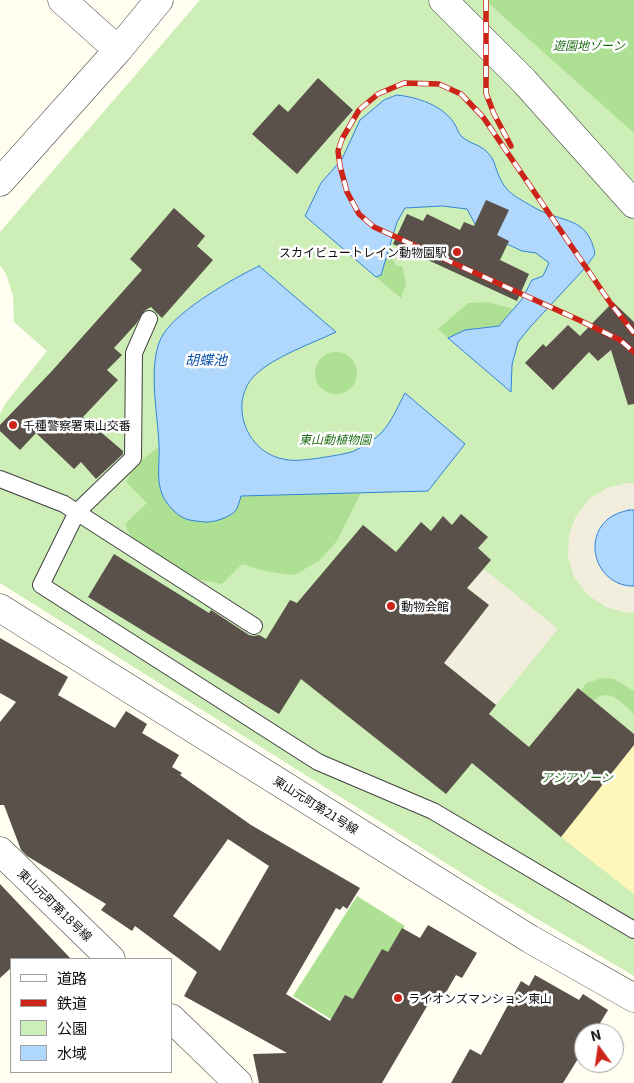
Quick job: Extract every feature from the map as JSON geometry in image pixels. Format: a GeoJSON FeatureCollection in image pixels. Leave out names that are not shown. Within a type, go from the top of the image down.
{"type":"FeatureCollection","features":[{"type":"Feature","properties":{"kind":"street"},"geometry":{"type":"LineString","coordinates":[[62,0],[118,50]]}},
{"type":"Feature","properties":{"kind":"street"},"geometry":{"type":"LineString","coordinates":[[0,182],[118,50],[159,0]]}},
{"type":"Feature","properties":{"kind":"street"},"geometry":{"type":"LineString","coordinates":[[444,0],[524,81],[634,204]]}},
{"type":"Feature","properties":{"kind":"street","name":"東山元町第21号線"},"geometry":{"type":"LineString","coordinates":[[0,608],[530,939],[634,998]]}},
{"type":"Feature","properties":{"kind":"street","name":"東山元町第18号線"},"geometry":{"type":"LineString","coordinates":[[0,851],[110,958]]}},
{"type":"Feature","properties":{"kind":"street"},"geometry":{"type":"LineString","coordinates":[[172,1019],[238,1083]]}},
{"type":"Feature","properties":{"kind":"lane"},"geometry":{"type":"LineString","coordinates":[[149,319],[134,352],[133,458],[77,512],[41,585],[318,762],[433,811],[634,930]]}},
{"type":"Feature","properties":{"kind":"lane"},"geometry":{"type":"LineString","coordinates":[[0,479],[64,504],[254,626]]}},
{"type":"Feature","properties":{"kind":"green space","name":"東山動植物園"},"geometry":{"type":"Polygon","coordinates":[[[200,0],[634,0],[634,976],[495,894],[0,583],[0,414],[5,404],[47,351],[14,322],[13,296],[6,274],[0,265],[0,232],[200,0]]]}},
{"type":"Feature","properties":{"kind":"green space","name":"遊園地ゾーン"},"geometry":{"type":"Polygon","coordinates":[[[485,0],[634,0],[634,133],[485,0]]]}},
{"type":"Feature","properties":{"kind":"green space"},"geometry":{"type":"Polygon","coordinates":[[[388,252],[396,266],[402,266],[406,284],[401,298],[376,277],[381,275],[388,252]]]}},
{"type":"Feature","properties":{"kind":"green space"},"geometry":{"type":"Polygon","coordinates":[[[488,302],[513,309],[499,326],[465,330],[448,338],[438,329],[468,303],[488,302]]]}},
{"type":"Feature","properties":{"kind":"green space"},"geometry":{"type":"Polygon","coordinates":[[[332,352],[340,352],[351,358],[357,373],[351,388],[340,394],[332,394],[321,388],[315,377],[315,369],[321,358],[332,352]]]}},
{"type":"Feature","properties":{"kind":"green space"},"geometry":{"type":"Polygon","coordinates":[[[160,446],[159,482],[235,511],[241,496],[361,493],[337,541],[319,561],[294,575],[264,571],[242,564],[222,584],[196,579],[132,540],[125,524],[147,503],[126,482],[136,464],[160,446]]]}},
{"type":"Feature","properties":{"kind":"green space"},"geometry":{"type":"Polygon","coordinates":[[[602,678],[614,679],[634,691],[634,714],[615,698],[605,695],[593,701],[581,690],[587,683],[602,678]]]}},
{"type":"Feature","properties":{"kind":"green space"},"geometry":{"type":"Polygon","coordinates":[[[357,896],[405,926],[342,1026],[293,996],[357,896]]]}},
{"type":"Feature","properties":{"kind":"sand"},"geometry":{"type":"Polygon","coordinates":[[[634,745],[634,894],[561,837],[634,745]]]}},
{"type":"Feature","properties":{"kind":"shaded area"},"geometry":{"type":"Polygon","coordinates":[[[634,483],[634,612],[627,613],[606,607],[588,595],[574,577],[568,557],[569,535],[576,516],[589,499],[607,488],[634,483]]]}},
{"type":"Feature","properties":{"kind":"shaded area"},"geometry":{"type":"Polygon","coordinates":[[[484,569],[558,629],[496,705],[419,643],[461,641],[489,605],[467,588],[484,569]]]}},
{"type":"Feature","properties":{"kind":"water"},"geometry":{"type":"Polygon","coordinates":[[[397,95],[421,100],[443,111],[454,123],[461,136],[488,153],[502,182],[510,192],[545,213],[572,222],[586,233],[592,242],[595,254],[585,268],[518,342],[512,365],[511,392],[448,338],[465,330],[499,326],[522,299],[532,280],[543,276],[549,263],[536,253],[522,251],[479,231],[467,209],[442,206],[405,208],[397,222],[381,275],[376,277],[305,216],[321,183],[342,159],[360,120],[384,100],[397,95]]]}},
{"type":"Feature","properties":{"kind":"water","name":"胡蝶池"},"geometry":{"type":"Polygon","coordinates":[[[259,266],[336,332],[273,362],[255,375],[247,386],[243,398],[244,422],[249,434],[267,453],[279,458],[305,460],[344,454],[365,445],[386,428],[405,393],[465,444],[428,491],[241,496],[234,513],[213,522],[186,519],[175,512],[169,505],[162,494],[159,476],[154,372],[155,357],[159,344],[164,333],[182,314],[221,287],[259,266]]]}},
{"type":"Feature","properties":{"kind":"water"},"geometry":{"type":"Polygon","coordinates":[[[634,510],[634,586],[622,584],[611,579],[603,571],[595,551],[596,539],[600,529],[608,519],[618,513],[634,510]]]}},
{"type":"Feature","properties":{"kind":"building"},"geometry":{"type":"Polygon","coordinates":[[[318,78],[353,110],[297,174],[252,134],[279,104],[288,112],[318,78]]]}},
{"type":"Feature","properties":{"kind":"building","name":"スカイビュートレイン動物園駅"},"geometry":{"type":"Polygon","coordinates":[[[486,200],[509,210],[497,235],[509,241],[500,260],[529,274],[517,301],[393,244],[407,214],[423,221],[427,214],[460,230],[464,222],[474,226],[486,200]]]}},
{"type":"Feature","properties":{"kind":"building"},"geometry":{"type":"Polygon","coordinates":[[[174,208],[205,236],[197,246],[213,260],[162,318],[151,307],[144,311],[136,324],[114,348],[122,355],[107,370],[118,380],[83,417],[123,451],[123,454],[96,479],[81,462],[74,469],[36,433],[20,450],[0,431],[0,425],[51,372],[142,270],[130,259],[174,208]]]}},
{"type":"Feature","properties":{"kind":"building"},"geometry":{"type":"Polygon","coordinates":[[[613,302],[634,322],[634,404],[628,405],[611,350],[598,361],[589,352],[553,390],[525,363],[543,344],[546,347],[568,325],[580,336],[613,302]]]}},
{"type":"Feature","properties":{"kind":"building"},"geometry":{"type":"Polygon","coordinates":[[[461,514],[488,537],[478,548],[491,560],[467,588],[489,605],[444,663],[496,705],[489,714],[529,747],[578,688],[634,734],[634,745],[561,837],[472,763],[446,794],[301,679],[279,714],[88,597],[114,554],[209,613],[211,610],[249,635],[259,635],[266,639],[290,600],[297,603],[363,525],[396,552],[421,522],[431,531],[443,516],[452,525],[461,514]]]}},
{"type":"Feature","properties":{"kind":"building"},"geometry":{"type":"Polygon","coordinates":[[[0,638],[68,677],[58,695],[115,728],[126,711],[147,724],[142,733],[179,755],[172,767],[182,773],[180,775],[251,825],[360,888],[347,909],[343,906],[340,910],[336,908],[286,994],[330,1021],[345,995],[353,999],[382,949],[388,952],[402,928],[420,938],[428,925],[477,953],[462,978],[456,975],[441,1001],[433,996],[382,1083],[259,1083],[253,1054],[287,1053],[184,996],[197,972],[135,926],[132,931],[101,910],[106,904],[27,856],[21,850],[4,805],[0,805],[0,722],[16,702],[0,693],[0,638]],[[228,839],[173,916],[220,951],[269,866],[228,839]]]}},
{"type":"Feature","properties":{"kind":"building"},"geometry":{"type":"Polygon","coordinates":[[[0,884],[70,958],[10,958],[10,969],[0,978],[0,884]]]}},
{"type":"Feature","properties":{"kind":"building"},"geometry":{"type":"Polygon","coordinates":[[[535,975],[579,1000],[583,994],[608,1010],[600,1023],[574,1023],[574,1065],[563,1083],[451,1083],[470,1049],[481,1055],[521,981],[529,986],[535,975]]]}},
{"type":"Feature","properties":{"kind":"railway"},"geometry":{"type":"LineString","coordinates":[[486,0],[486,93],[494,114],[511,146]]}},
{"type":"Feature","properties":{"kind":"railway"},"geometry":{"type":"LineString","coordinates":[[634,333],[611,304],[483,117],[461,94],[439,84],[404,83],[378,94],[359,110],[342,139],[338,151],[347,192],[359,214],[374,227],[579,320],[620,340],[634,352]]}},
{"type":"Feature","properties":{"kind":"place","name":"スカイビュートレイン動物園駅"},"geometry":{"type":"Point","coordinates":[457,252]}},
{"type":"Feature","properties":{"kind":"place","name":"千種警察署東山交番"},"geometry":{"type":"Point","coordinates":[13,425]}},
{"type":"Feature","properties":{"kind":"place","name":"動物会館"},"geometry":{"type":"Point","coordinates":[391,606]}},
{"type":"Feature","properties":{"kind":"place","name":"ライオンズマンション東山"},"geometry":{"type":"Point","coordinates":[398,998]}},
{"type":"Feature","properties":{"kind":"park label","name":"アジアゾーン"},"geometry":{"type":"Point","coordinates":[577,777]}}]}
